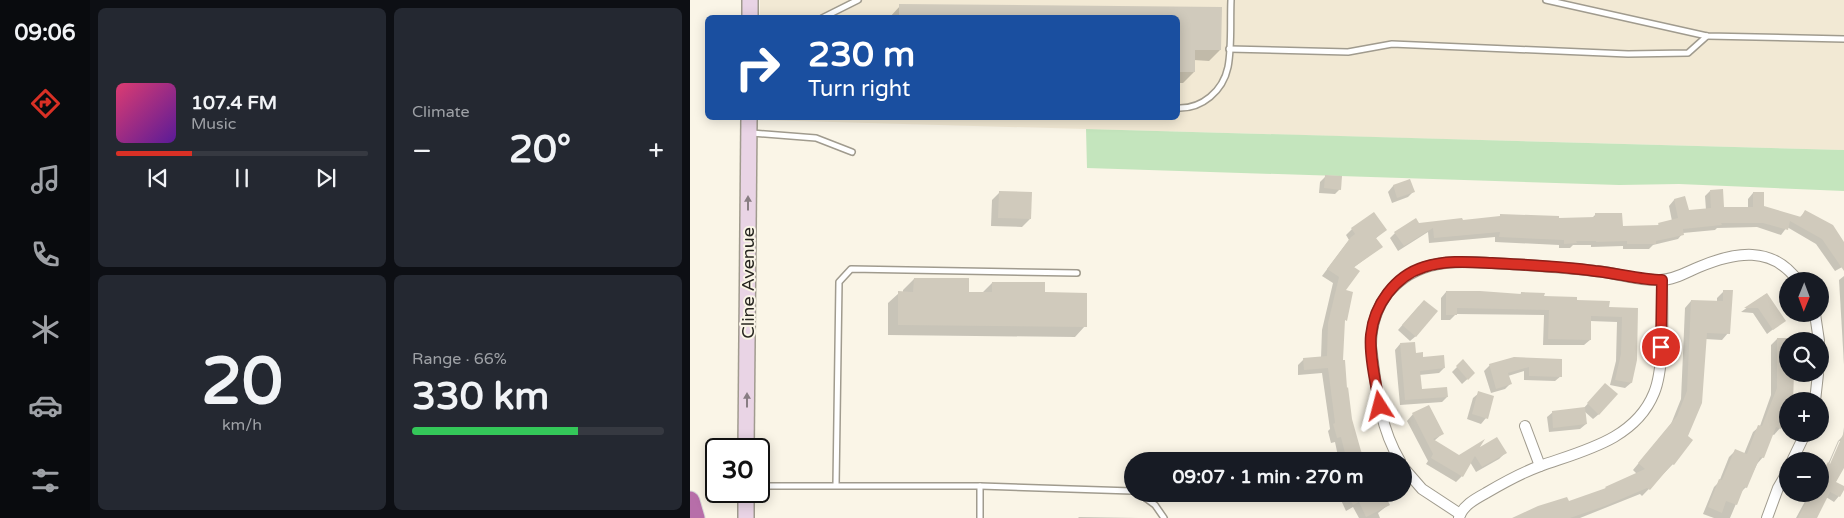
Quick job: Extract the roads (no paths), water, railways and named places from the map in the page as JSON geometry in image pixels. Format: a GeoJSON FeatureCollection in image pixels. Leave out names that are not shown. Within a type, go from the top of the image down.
{"type":"FeatureCollection","features":[{"type":"Feature","properties":{"kind":"highway"},"geometry":{"type":"LineString","coordinates":[[690,501],[695,518]]}},
{"type":"Feature","properties":{"kind":"main road"},"geometry":{"type":"LineString","coordinates":[[750,0],[750,15]]}},
{"type":"Feature","properties":{"kind":"main road","name":"Cline Avenue"},"geometry":{"type":"LineString","coordinates":[[746,438],[749,125]]}},
{"type":"Feature","properties":{"kind":"main road"},"geometry":{"type":"LineString","coordinates":[[746,503],[746,518]]}},
{"type":"Feature","properties":{"kind":"street"},"geometry":{"type":"LineString","coordinates":[[1395,452],[1388,438],[1382,417],[1371,336],[1379,307],[1394,286],[1417,270],[1436,264],[1473,262],[1593,270],[1662,280],[1670,279],[1716,260],[1742,254],[1753,254],[1773,259],[1790,272]]}},
{"type":"Feature","properties":{"kind":"street"},"geometry":{"type":"LineString","coordinates":[[1412,478],[1422,489],[1459,516],[1465,507],[1512,478],[1540,466],[1591,449],[1622,433],[1650,404],[1658,379],[1662,280]]}},
{"type":"Feature","properties":{"kind":"street"},"geometry":{"type":"LineString","coordinates":[[1525,426],[1540,466]]}},
{"type":"Feature","properties":{"kind":"street"},"geometry":{"type":"LineString","coordinates":[[1767,518],[1779,486]]}},
{"type":"Feature","properties":{"kind":"lane"},"geometry":{"type":"LineString","coordinates":[[828,15],[858,0]]}},
{"type":"Feature","properties":{"kind":"lane"},"geometry":{"type":"LineString","coordinates":[[1180,108],[1189,109],[1209,99],[1221,85],[1228,68],[1231,0]]}},
{"type":"Feature","properties":{"kind":"lane"},"geometry":{"type":"LineString","coordinates":[[1546,0],[1706,36],[1844,39]]}},
{"type":"Feature","properties":{"kind":"lane"},"geometry":{"type":"LineString","coordinates":[[1228,49],[1348,52],[1392,44],[1628,54],[1688,53],[1706,36]]}},
{"type":"Feature","properties":{"kind":"lane"},"geometry":{"type":"LineString","coordinates":[[749,125],[816,138],[852,152]]}},
{"type":"Feature","properties":{"kind":"lane"},"geometry":{"type":"LineString","coordinates":[[836,485],[839,282],[851,269],[1077,273]]}},
{"type":"Feature","properties":{"kind":"lane"},"geometry":{"type":"LineString","coordinates":[[770,486],[980,486],[1124,489]]}},
{"type":"Feature","properties":{"kind":"lane"},"geometry":{"type":"LineString","coordinates":[[980,486],[980,518]]}},
{"type":"Feature","properties":{"kind":"lane"},"geometry":{"type":"LineString","coordinates":[[1151,502],[1164,518]]}}]}
